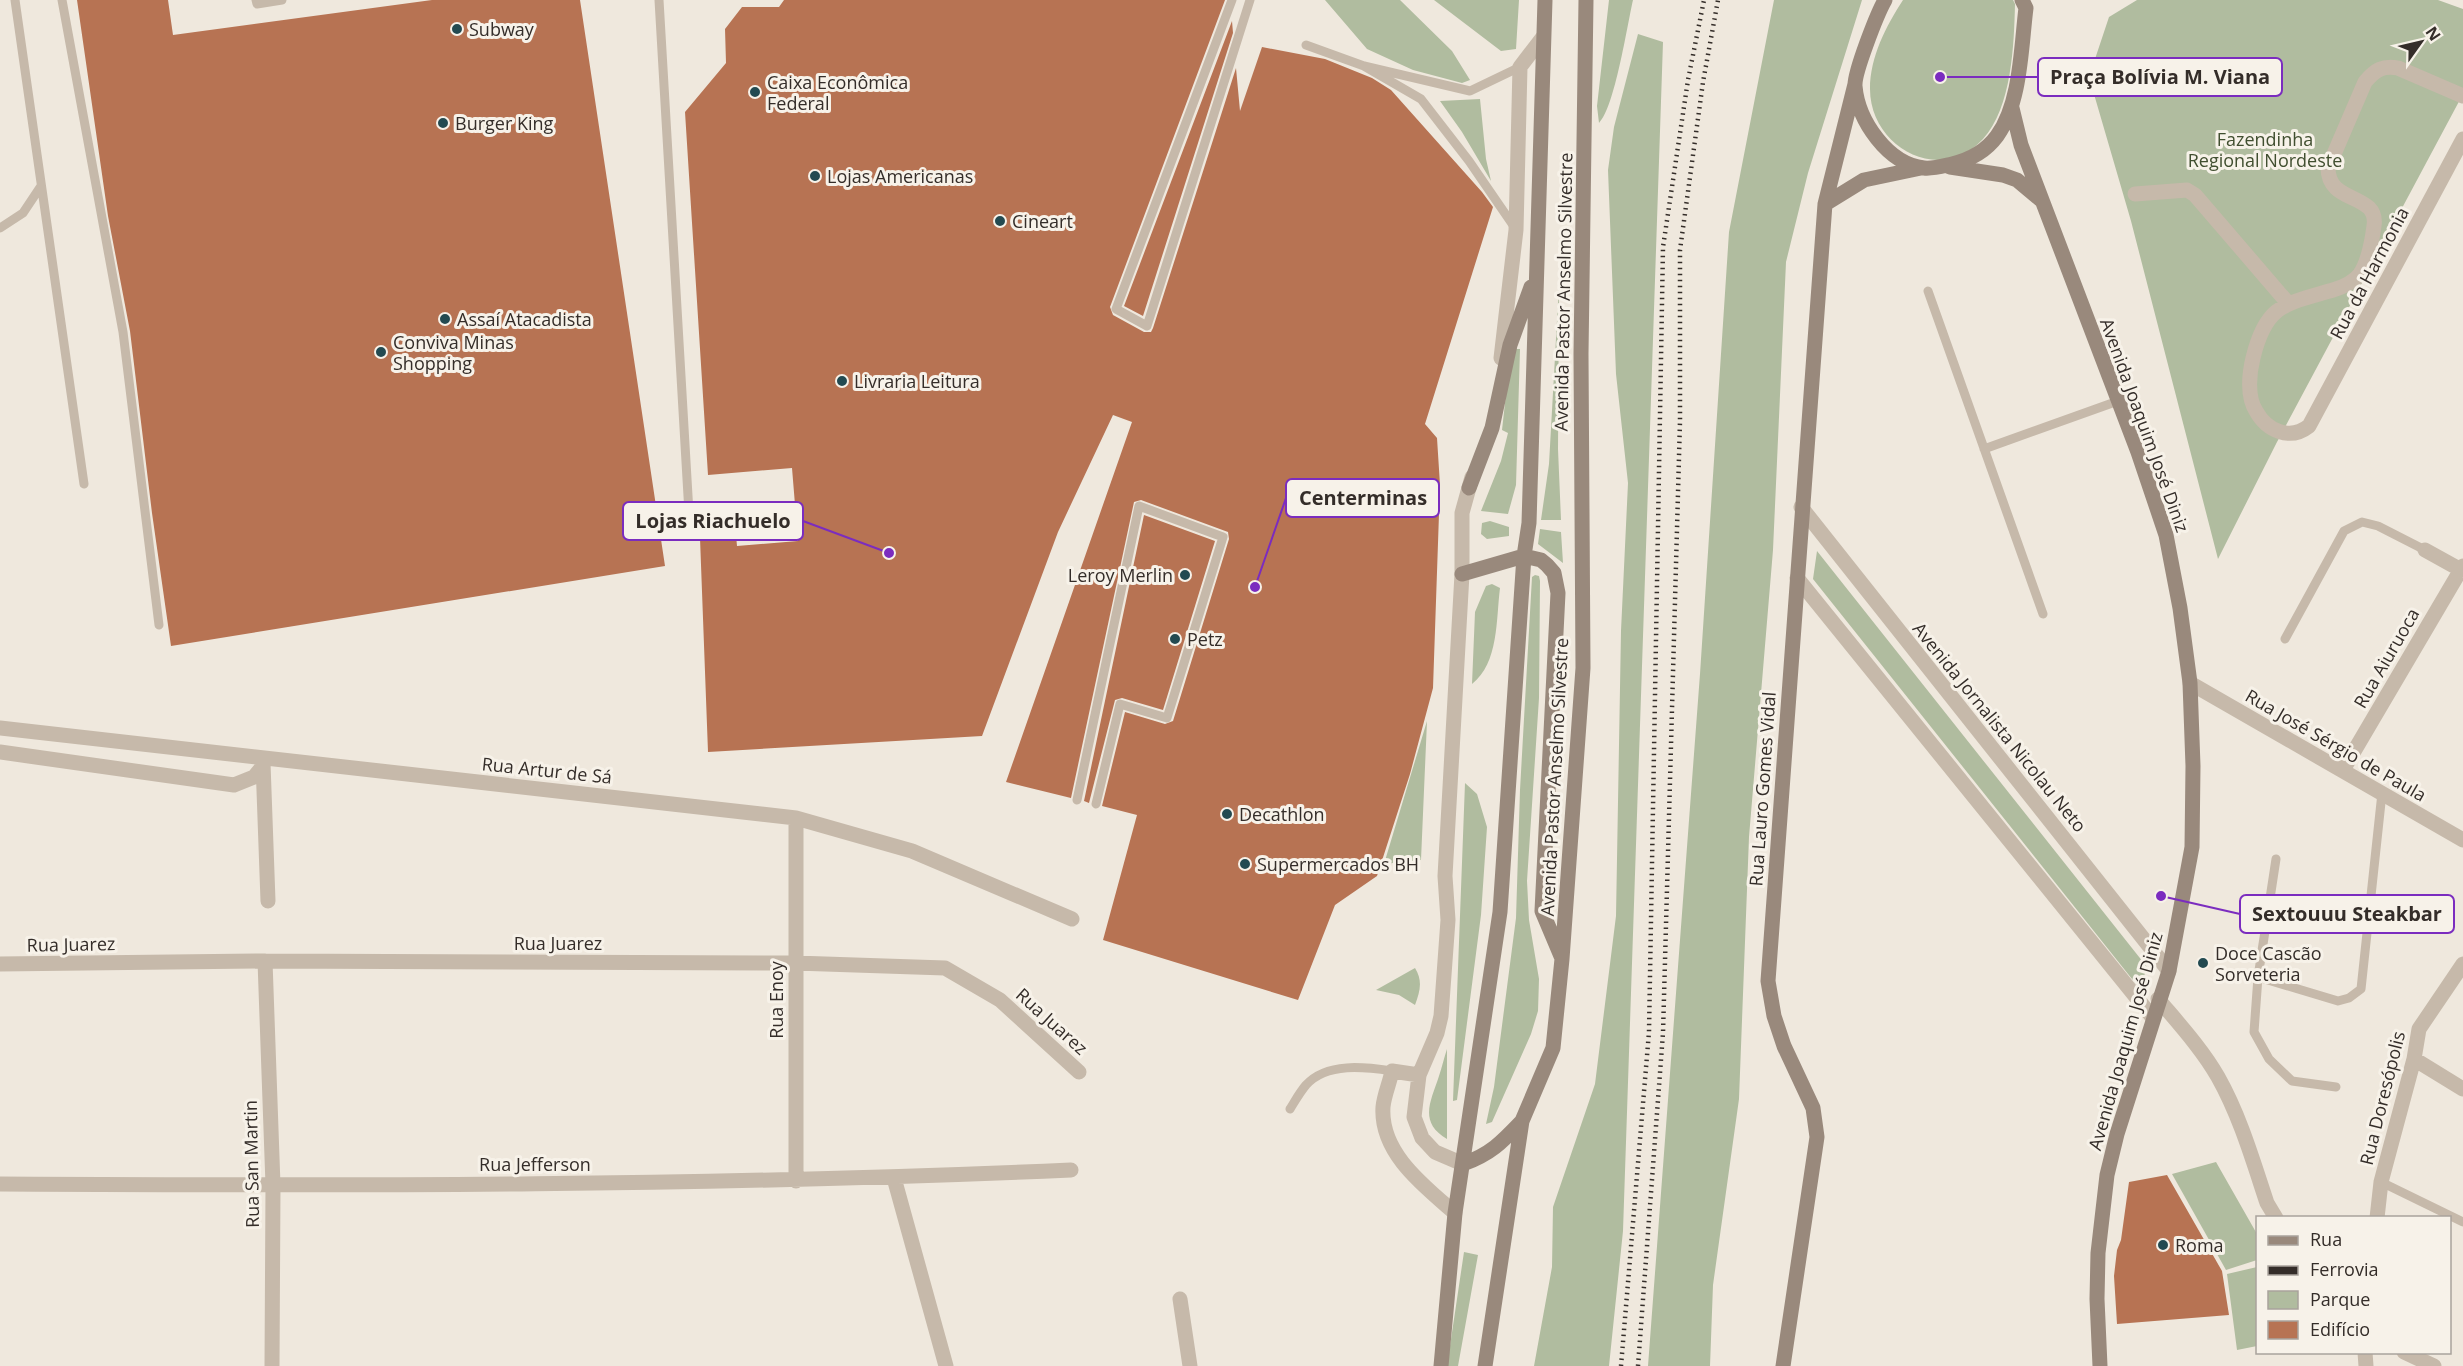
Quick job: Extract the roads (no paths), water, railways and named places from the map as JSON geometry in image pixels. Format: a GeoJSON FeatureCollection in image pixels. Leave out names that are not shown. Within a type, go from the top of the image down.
{"type":"FeatureCollection","features":[{"type":"Feature","properties":{"kind":"main road","name":"Avenida Pastor Anselmo Silvestre"},"geometry":{"type":"LineString","coordinates":[[1441,1366],[1455,1213],[1500,912],[1524,556],[1529,523],[1545,0]]}},
{"type":"Feature","properties":{"kind":"main road","name":"Avenida Pastor Anselmo Silvestre"},"geometry":{"type":"LineString","coordinates":[[1485,1366],[1522,1121],[1553,1048],[1562,959],[1583,668],[1581,354],[1586,0]]}},
{"type":"Feature","properties":{"kind":"main road","name":"Rua Lauro Gomes Vidal"},"geometry":{"type":"LineString","coordinates":[[1783,1366],[1817,1137],[1814,1108],[1784,1046],[1774,1016],[1768,981],[1801,507],[1825,204],[1855,84],[1878,12],[1885,0]]}},
{"type":"Feature","properties":{"kind":"main road"},"geometry":{"type":"LineString","coordinates":[[1825,204],[1864,180],[1967,161],[1997,137],[2012,108],[2027,3]]}},
{"type":"Feature","properties":{"kind":"main road"},"geometry":{"type":"LineString","coordinates":[[1855,84],[1858,102],[1874,134],[1901,160],[1924,168]]}},
{"type":"Feature","properties":{"kind":"main road","name":"Avenida Joaquim José Diniz"},"geometry":{"type":"LineString","coordinates":[[2012,108],[2020,145],[2118,401],[2166,535],[2180,608],[2190,683],[2193,766],[2192,847],[2169,971],[2158,999],[2116,1134],[2107,1175],[2098,1253],[2097,1299],[2100,1366]]}},
{"type":"Feature","properties":{"kind":"main road"},"geometry":{"type":"LineString","coordinates":[[1944,166],[2003,175],[2016,180],[2041,200]]}},
{"type":"Feature","properties":{"kind":"main road"},"geometry":{"type":"LineString","coordinates":[[1469,488],[1492,428],[1510,345],[1536,276]]}},
{"type":"Feature","properties":{"kind":"main road"},"geometry":{"type":"LineString","coordinates":[[1462,574],[1524,556],[1541,560],[1554,573],[1558,593],[1542,911],[1562,959]]}},
{"type":"Feature","properties":{"kind":"main road"},"geometry":{"type":"LineString","coordinates":[[1463,1164],[1484,1157],[1500,1145],[1522,1121]]}},
{"type":"Feature","properties":{"kind":"street"},"geometry":{"type":"LineString","coordinates":[[1463,1164],[1435,1152],[1422,1138],[1414,1117],[1419,1075],[1437,1033],[1441,1016],[1448,920],[1445,876],[1462,574],[1462,513],[1491,404],[1504,343],[1516,230],[1520,67],[1543,37]]}},
{"type":"Feature","properties":{"kind":"street"},"geometry":{"type":"LineString","coordinates":[[2135,194],[2187,190],[2195,195],[2287,302],[2346,286],[2360,275],[2367,259],[2375,224],[2372,212],[2363,202],[2334,188],[2328,179],[2328,168],[2365,82],[2374,70],[2389,66],[2463,96]]}},
{"type":"Feature","properties":{"kind":"street","name":"Rua da Harmonia"},"geometry":{"type":"LineString","coordinates":[[2287,302],[2268,319],[2257,339],[2249,374],[2253,406],[2262,421],[2273,430],[2291,434],[2309,426],[2463,139]]}},
{"type":"Feature","properties":{"kind":"street","name":"Avenida Jornalista Nicolau Neto"},"geometry":{"type":"LineString","coordinates":[[1801,507],[2169,971]]}},
{"type":"Feature","properties":{"kind":"street"},"geometry":{"type":"LineString","coordinates":[[2425,550],[2462,568]]}},
{"type":"Feature","properties":{"kind":"street","name":"Rua Aiuruoca"},"geometry":{"type":"LineString","coordinates":[[2343,770],[2462,568]]}},
{"type":"Feature","properties":{"kind":"street"},"geometry":{"type":"LineString","coordinates":[[1797,578],[2153,1018]]}},
{"type":"Feature","properties":{"kind":"street","name":"Rua José Sérgio de Paula"},"geometry":{"type":"LineString","coordinates":[[2190,683],[2463,840]]}},
{"type":"Feature","properties":{"kind":"street","name":"Rua Artur de Sá"},"geometry":{"type":"LineString","coordinates":[[0,728],[263,762],[796,818],[912,851],[1072,919]]}},
{"type":"Feature","properties":{"kind":"street"},"geometry":{"type":"LineString","coordinates":[[0,752],[234,785],[254,777],[263,762]]}},
{"type":"Feature","properties":{"kind":"street"},"geometry":{"type":"LineString","coordinates":[[263,762],[268,901]]}},
{"type":"Feature","properties":{"kind":"street","name":"Rua Enoy"},"geometry":{"type":"LineString","coordinates":[[796,818],[796,1181]]}},
{"type":"Feature","properties":{"kind":"street","name":"Rua San Martin"},"geometry":{"type":"LineString","coordinates":[[266,962],[273,1185],[272,1366]]}},
{"type":"Feature","properties":{"kind":"street","name":"Rua Juarez"},"geometry":{"type":"LineString","coordinates":[[0,964],[795,963],[945,968],[1000,1000],[1079,1072]]}},
{"type":"Feature","properties":{"kind":"street","name":"Rua Doresópolis"},"geometry":{"type":"LineString","coordinates":[[2377,1216],[2381,1182],[2414,1059],[2419,1029],[2463,964]]}},
{"type":"Feature","properties":{"kind":"street"},"geometry":{"type":"LineString","coordinates":[[2158,999],[2204,1056],[2231,1101],[2267,1203],[2275,1216]]}},
{"type":"Feature","properties":{"kind":"street"},"geometry":{"type":"LineString","coordinates":[[2414,1059],[2463,1089]]}},
{"type":"Feature","properties":{"kind":"street"},"geometry":{"type":"LineString","coordinates":[[1419,1075],[1392,1071],[1383,1108],[1387,1138],[1403,1164],[1455,1213]]}},
{"type":"Feature","properties":{"kind":"street","name":"Rua Jefferson"},"geometry":{"type":"LineString","coordinates":[[0,1184],[273,1185],[796,1181],[1071,1170]]}},
{"type":"Feature","properties":{"kind":"street"},"geometry":{"type":"LineString","coordinates":[[894,1178],[946,1366]]}},
{"type":"Feature","properties":{"kind":"street"},"geometry":{"type":"LineString","coordinates":[[1180,1299],[1190,1366]]}},
{"type":"Feature","properties":{"kind":"street"},"geometry":{"type":"LineString","coordinates":[[2406,1354],[2434,1366]]}},
{"type":"Feature","properties":{"kind":"lane"},"geometry":{"type":"LineString","coordinates":[[15,0],[84,484]]}},
{"type":"Feature","properties":{"kind":"lane"},"geometry":{"type":"LineString","coordinates":[[62,0],[123,332],[159,625]]}},
{"type":"Feature","properties":{"kind":"lane"},"geometry":{"type":"LineString","coordinates":[[256,0],[257,4],[282,0]]}},
{"type":"Feature","properties":{"kind":"lane"},"geometry":{"type":"LineString","coordinates":[[659,0],[689,513]]}},
{"type":"Feature","properties":{"kind":"lane"},"geometry":{"type":"LineString","coordinates":[[1232,0],[1116,309],[1148,326],[1250,0]]}},
{"type":"Feature","properties":{"kind":"lane"},"geometry":{"type":"LineString","coordinates":[[1306,45],[1364,66],[1470,91],[1520,67]]}},
{"type":"Feature","properties":{"kind":"lane"},"geometry":{"type":"LineString","coordinates":[[1364,66],[1421,99],[1469,160],[1516,230]]}},
{"type":"Feature","properties":{"kind":"lane"},"geometry":{"type":"LineString","coordinates":[[0,228],[23,213],[42,186]]}},
{"type":"Feature","properties":{"kind":"lane"},"geometry":{"type":"LineString","coordinates":[[1928,291],[2043,614]]}},
{"type":"Feature","properties":{"kind":"lane"},"geometry":{"type":"LineString","coordinates":[[1984,449],[2118,401]]}},
{"type":"Feature","properties":{"kind":"lane"},"geometry":{"type":"LineString","coordinates":[[1077,800],[1139,506],[1223,537],[1167,718],[1120,704],[1096,804]]}},
{"type":"Feature","properties":{"kind":"lane"},"geometry":{"type":"LineString","coordinates":[[2285,639],[2344,531],[2362,522],[2378,526],[2425,550]]}},
{"type":"Feature","properties":{"kind":"lane"},"geometry":{"type":"LineString","coordinates":[[2258,977],[2337,1001],[2349,999],[2361,989],[2382,793]]}},
{"type":"Feature","properties":{"kind":"lane"},"geometry":{"type":"LineString","coordinates":[[2276,859],[2258,977],[2254,1032],[2269,1059],[2292,1081],[2337,1087]]}},
{"type":"Feature","properties":{"kind":"lane"},"geometry":{"type":"LineString","coordinates":[[1290,1109],[1307,1084],[1329,1071],[1360,1066],[1392,1071]]}},
{"type":"Feature","properties":{"kind":"lane"},"geometry":{"type":"LineString","coordinates":[[2381,1182],[2451,1216]]}},
{"type":"Feature","properties":{"kind":"railway"},"geometry":{"type":"LineString","coordinates":[[1621,1366],[1649,1032],[1663,247],[1688,80],[1704,0]]}},
{"type":"Feature","properties":{"kind":"railway"},"geometry":{"type":"LineString","coordinates":[[1638,1366],[1663,1033],[1680,421],[1680,250],[1703,82],[1718,0]]}},
{"type":"Feature","properties":{"kind":"place","name":"Subway"},"geometry":{"type":"Point","coordinates":[457,29]}},
{"type":"Feature","properties":{"kind":"place","name":"Praça Bolívia M. Viana"},"geometry":{"type":"Point","coordinates":[1940,77]}},
{"type":"Feature","properties":{"kind":"place","name":"Caixa Econômica Federal"},"geometry":{"type":"Point","coordinates":[755,92]}},
{"type":"Feature","properties":{"kind":"place","name":"Burger King"},"geometry":{"type":"Point","coordinates":[443,123]}},
{"type":"Feature","properties":{"kind":"place","name":"Lojas Americanas"},"geometry":{"type":"Point","coordinates":[815,176]}},
{"type":"Feature","properties":{"kind":"place","name":"Cineart"},"geometry":{"type":"Point","coordinates":[1000,221]}},
{"type":"Feature","properties":{"kind":"place","name":"Assaí Atacadista"},"geometry":{"type":"Point","coordinates":[445,319]}},
{"type":"Feature","properties":{"kind":"place","name":"Conviva Minas Shopping"},"geometry":{"type":"Point","coordinates":[381,352]}},
{"type":"Feature","properties":{"kind":"place","name":"Livraria Leitura"},"geometry":{"type":"Point","coordinates":[842,381]}},
{"type":"Feature","properties":{"kind":"place","name":"Lojas Riachuelo"},"geometry":{"type":"Point","coordinates":[889,553]}},
{"type":"Feature","properties":{"kind":"place","name":"Leroy Merlin"},"geometry":{"type":"Point","coordinates":[1185,575]}},
{"type":"Feature","properties":{"kind":"place","name":"Centerminas"},"geometry":{"type":"Point","coordinates":[1255,587]}},
{"type":"Feature","properties":{"kind":"place","name":"Petz"},"geometry":{"type":"Point","coordinates":[1175,639]}},
{"type":"Feature","properties":{"kind":"place","name":"Decathlon"},"geometry":{"type":"Point","coordinates":[1227,814]}},
{"type":"Feature","properties":{"kind":"place","name":"Supermercados BH"},"geometry":{"type":"Point","coordinates":[1245,864]}},
{"type":"Feature","properties":{"kind":"place","name":"Sextouuu Steakbar"},"geometry":{"type":"Point","coordinates":[2161,896]}},
{"type":"Feature","properties":{"kind":"place","name":"Doce Cascão Sorveteria"},"geometry":{"type":"Point","coordinates":[2203,963]}},
{"type":"Feature","properties":{"kind":"place","name":"Roma"},"geometry":{"type":"Point","coordinates":[2163,1245]}},
{"type":"Feature","properties":{"kind":"park label","name":"Fazendinha Regional Nordeste"},"geometry":{"type":"Point","coordinates":[2265,149]}}]}
